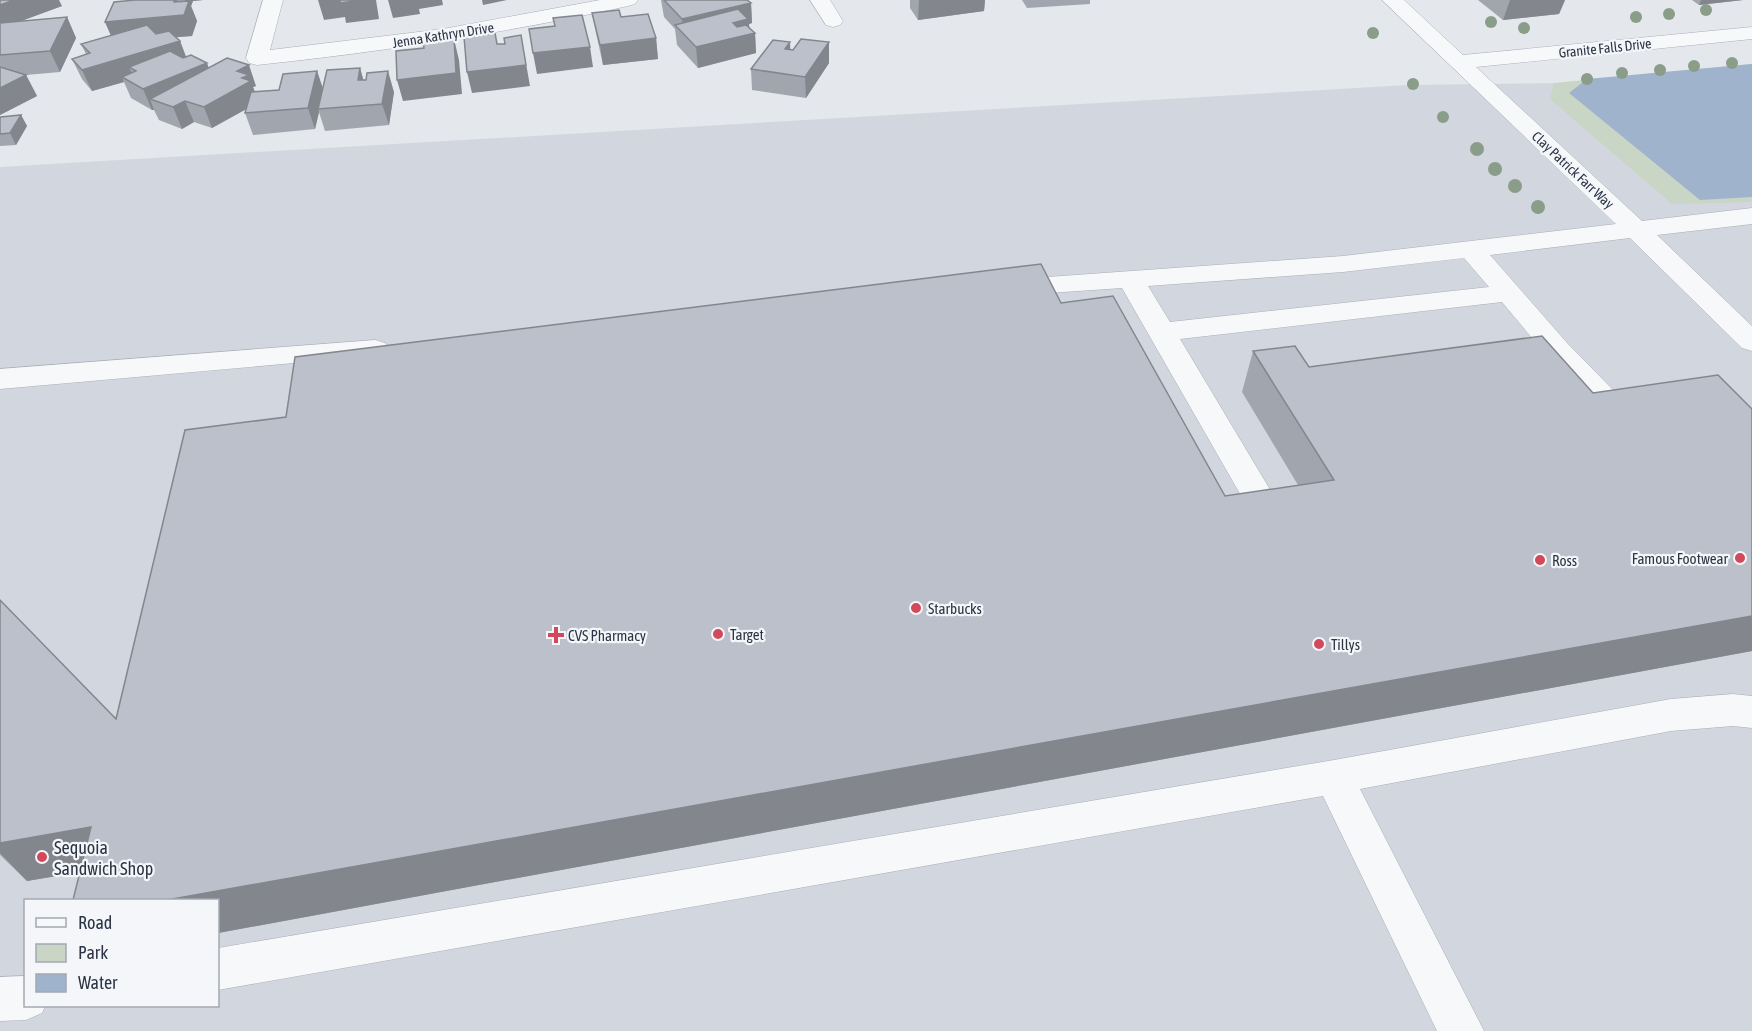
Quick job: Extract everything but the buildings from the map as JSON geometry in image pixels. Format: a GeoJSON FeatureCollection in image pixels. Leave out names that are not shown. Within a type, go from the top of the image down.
{"type":"FeatureCollection","features":[{"type":"Feature","properties":{"kind":"street","name":"Jenna Kathryn Drive"},"geometry":{"type":"LineString","coordinates":[[273,0],[257,58],[413,40],[502,26],[628,0]]}},
{"type":"Feature","properties":{"kind":"street"},"geometry":{"type":"LineString","coordinates":[[820,0],[833,21]]}},
{"type":"Feature","properties":{"kind":"street","name":"Clay Patrick Farr Way"},"geometry":{"type":"LineString","coordinates":[[1392,0],[1637,230],[1752,342]]}},
{"type":"Feature","properties":{"kind":"street","name":"Granite Falls Drive"},"geometry":{"type":"LineString","coordinates":[[1458,62],[1752,33]]}},
{"type":"Feature","properties":{"kind":"street"},"geometry":{"type":"LineString","coordinates":[[982,289],[1343,264],[1752,216]]}},
{"type":"Feature","properties":{"kind":"street"},"geometry":{"type":"LineString","coordinates":[[1471,250],[1606,401]]}},
{"type":"Feature","properties":{"kind":"street"},"geometry":{"type":"LineString","coordinates":[[1130,279],[1259,498]]}},
{"type":"Feature","properties":{"kind":"street"},"geometry":{"type":"LineString","coordinates":[[1162,332],[1509,293]]}},
{"type":"Feature","properties":{"kind":"street"},"geometry":{"type":"LineString","coordinates":[[0,379],[403,346]]}},
{"type":"Feature","properties":{"kind":"street"},"geometry":{"type":"LineString","coordinates":[[1487,360],[1558,350]]}},
{"type":"Feature","properties":{"kind":"street"},"geometry":{"type":"LineString","coordinates":[[219,969],[1334,777],[1671,714],[1733,710],[1752,712]]}},
{"type":"Feature","properties":{"kind":"street"},"geometry":{"type":"LineString","coordinates":[[1334,777],[1461,1031]]}},
{"type":"Feature","properties":{"kind":"street"},"geometry":{"type":"LineString","coordinates":[[0,999],[24,998]]}},
{"type":"Feature","properties":{"kind":"shaded area"},"geometry":{"type":"Polygon","coordinates":[[[1752,64],[1752,1031],[0,1031],[0,167],[1408,85],[1567,83],[1752,64]]]}},
{"type":"Feature","properties":{"kind":"green space"},"geometry":{"type":"Polygon","coordinates":[[[1752,64],[1752,202],[1672,204],[1550,99],[1554,83],[1752,64]]]}},
{"type":"Feature","properties":{"kind":"water"},"geometry":{"type":"Polygon","coordinates":[[[1752,64],[1752,197],[1700,200],[1569,93],[1587,79],[1752,64]]]}},
{"type":"Feature","properties":{"kind":"place","name":"Famous Footwear"},"geometry":{"type":"Point","coordinates":[1740,558]}},
{"type":"Feature","properties":{"kind":"place","name":"Ross"},"geometry":{"type":"Point","coordinates":[1540,560]}},
{"type":"Feature","properties":{"kind":"place","name":"Starbucks"},"geometry":{"type":"Point","coordinates":[916,608]}},
{"type":"Feature","properties":{"kind":"place","name":"Target"},"geometry":{"type":"Point","coordinates":[718,634]}},
{"type":"Feature","properties":{"kind":"place","name":"CVS Pharmacy"},"geometry":{"type":"Point","coordinates":[556,635]}},
{"type":"Feature","properties":{"kind":"place","name":"Tillys"},"geometry":{"type":"Point","coordinates":[1319,644]}},
{"type":"Feature","properties":{"kind":"place","name":"Sequoia Sandwich Shop"},"geometry":{"type":"Point","coordinates":[42,857]}}]}
